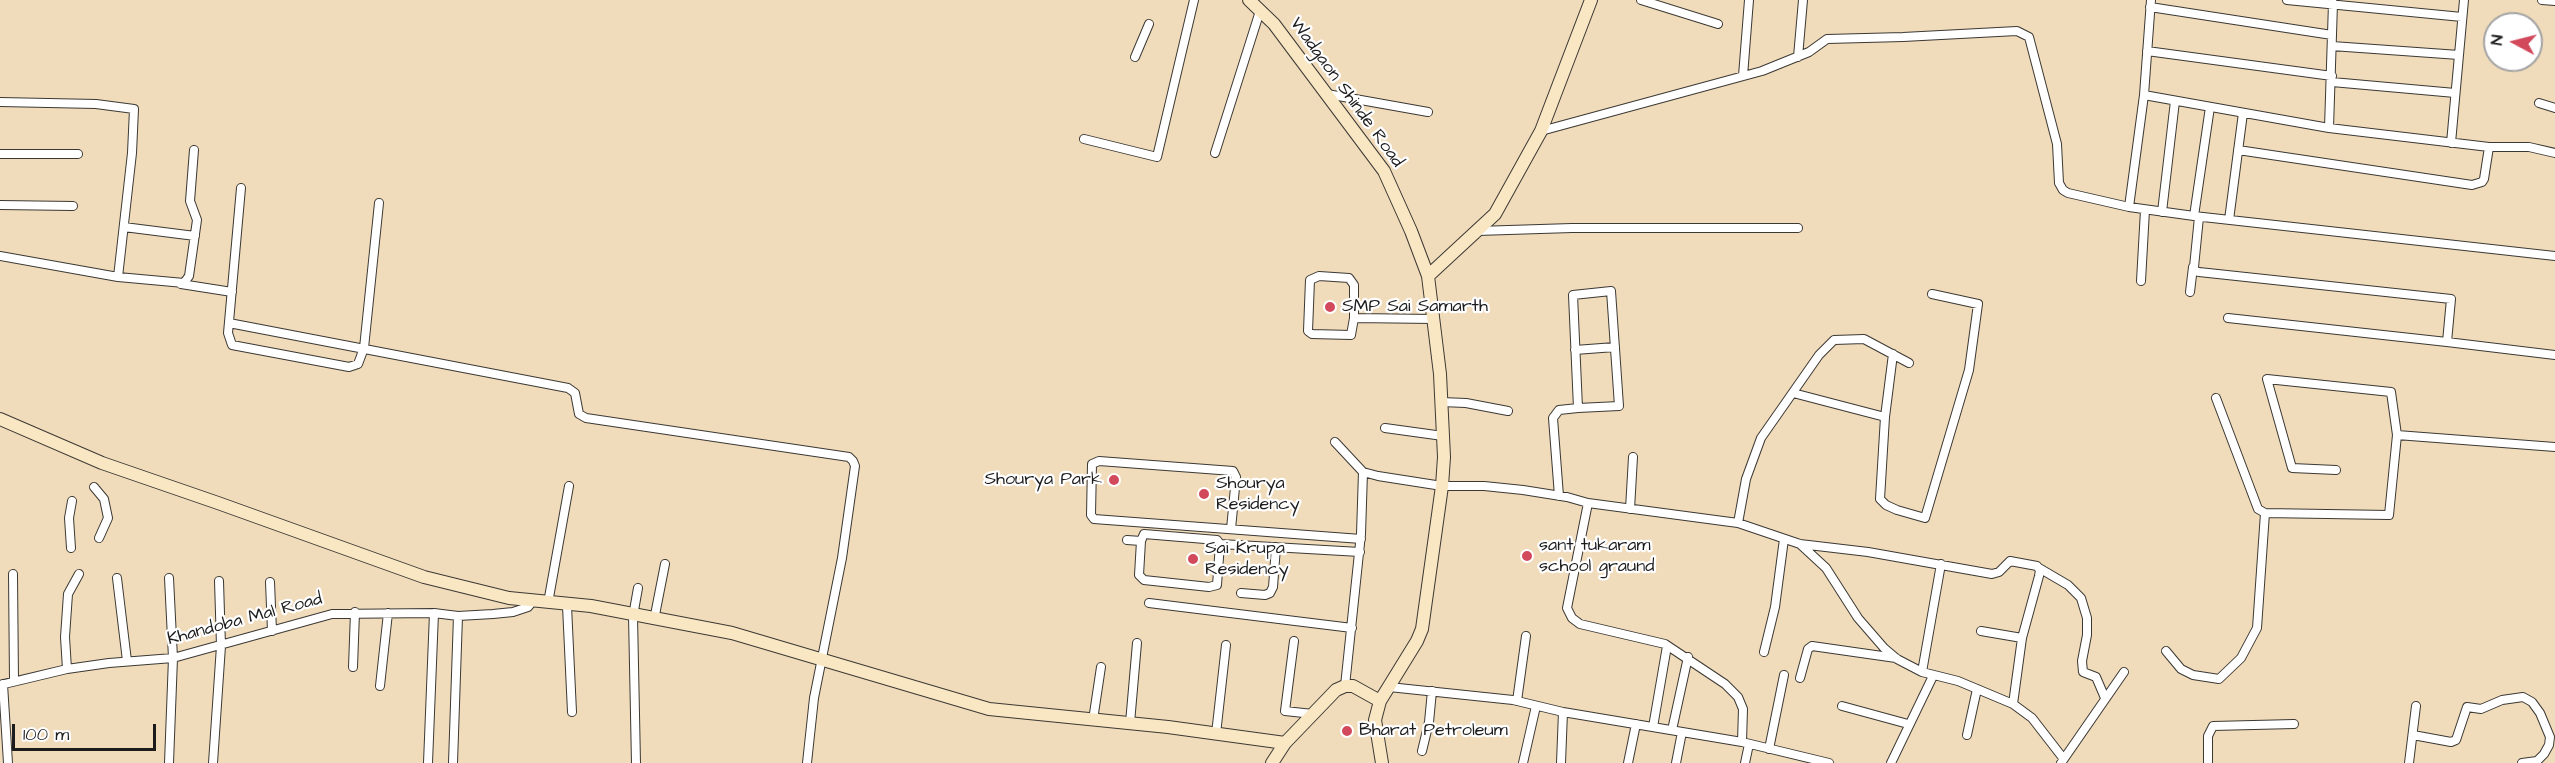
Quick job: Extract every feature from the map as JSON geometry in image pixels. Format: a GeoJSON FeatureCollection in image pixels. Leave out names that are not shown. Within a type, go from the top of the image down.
{"type":"FeatureCollection","features":[{"type":"Feature","properties":{"kind":"street"},"geometry":{"type":"LineString","coordinates":[[1084,139],[1157,157],[1194,0]]}},
{"type":"Feature","properties":{"kind":"street"},"geometry":{"type":"LineString","coordinates":[[1428,276],[1495,214],[1541,131],[1591,0]]}},
{"type":"Feature","properties":{"kind":"street"},"geometry":{"type":"LineString","coordinates":[[1641,0],[1718,24]]}},
{"type":"Feature","properties":{"kind":"street"},"geometry":{"type":"LineString","coordinates":[[1743,76],[1749,0]]}},
{"type":"Feature","properties":{"kind":"street"},"geometry":{"type":"LineString","coordinates":[[1798,57],[1803,0]]}},
{"type":"Feature","properties":{"kind":"street"},"geometry":{"type":"LineString","coordinates":[[2287,0],[2462,17]]}},
{"type":"Feature","properties":{"kind":"street"},"geometry":{"type":"LineString","coordinates":[[2451,142],[2464,0]]}},
{"type":"Feature","properties":{"kind":"street"},"geometry":{"type":"LineString","coordinates":[[2542,0],[2555,1]]}},
{"type":"Feature","properties":{"kind":"street"},"geometry":{"type":"LineString","coordinates":[[1215,153],[1253,3]]}},
{"type":"Feature","properties":{"kind":"street","name":"Wadgaon Shinde Road"},"geometry":{"type":"LineString","coordinates":[[1253,3],[1274,24],[1384,171],[1428,276],[1441,402],[1442,486],[1422,629],[1380,701]]}},
{"type":"Feature","properties":{"kind":"street"},"geometry":{"type":"LineString","coordinates":[[2129,207],[2144,95],[2151,3],[2332,36]]}},
{"type":"Feature","properties":{"kind":"street"},"geometry":{"type":"LineString","coordinates":[[2329,128],[2333,3]]}},
{"type":"Feature","properties":{"kind":"street"},"geometry":{"type":"LineString","coordinates":[[1135,57],[1149,24]]}},
{"type":"Feature","properties":{"kind":"street"},"geometry":{"type":"LineString","coordinates":[[1541,131],[1743,76],[1798,57],[1827,39],[2017,31],[2029,37],[2057,144],[2059,183],[2063,190],[2129,207],[2196,217],[2555,256]]}},
{"type":"Feature","properties":{"kind":"street"},"geometry":{"type":"LineString","coordinates":[[2332,46],[2458,56]]}},
{"type":"Feature","properties":{"kind":"street"},"geometry":{"type":"LineString","coordinates":[[2147,51],[2332,79],[2455,93]]}},
{"type":"Feature","properties":{"kind":"street"},"geometry":{"type":"LineString","coordinates":[[1327,94],[1428,112]]}},
{"type":"Feature","properties":{"kind":"street"},"geometry":{"type":"LineString","coordinates":[[2144,95],[2329,128],[2489,147],[2529,147],[2555,153]]}},
{"type":"Feature","properties":{"kind":"street"},"geometry":{"type":"LineString","coordinates":[[2162,212],[2175,101]]}},
{"type":"Feature","properties":{"kind":"street"},"geometry":{"type":"LineString","coordinates":[[0,102],[96,104],[134,109],[132,153],[118,277]]}},
{"type":"Feature","properties":{"kind":"street"},"geometry":{"type":"LineString","coordinates":[[2540,103],[2555,108]]}},
{"type":"Feature","properties":{"kind":"street"},"geometry":{"type":"LineString","coordinates":[[2190,291],[2194,267],[2196,217],[2210,107]]}},
{"type":"Feature","properties":{"kind":"street"},"geometry":{"type":"LineString","coordinates":[[2229,220],[2243,113]]}},
{"type":"Feature","properties":{"kind":"street"},"geometry":{"type":"LineString","coordinates":[[2238,150],[2472,185],[2484,179],[2489,147]]}},
{"type":"Feature","properties":{"kind":"street"},"geometry":{"type":"LineString","coordinates":[[180,284],[189,276],[197,220],[190,201],[194,150]]}},
{"type":"Feature","properties":{"kind":"street"},"geometry":{"type":"LineString","coordinates":[[0,154],[78,154]]}},
{"type":"Feature","properties":{"kind":"street"},"geometry":{"type":"LineString","coordinates":[[241,188],[229,323],[229,339],[232,345],[349,367],[358,364],[364,348],[379,203]]}},
{"type":"Feature","properties":{"kind":"street"},"geometry":{"type":"LineString","coordinates":[[0,205],[73,206]]}},
{"type":"Feature","properties":{"kind":"street"},"geometry":{"type":"LineString","coordinates":[[2141,281],[2145,210]]}},
{"type":"Feature","properties":{"kind":"street"},"geometry":{"type":"LineString","coordinates":[[124,227],[195,236]]}},
{"type":"Feature","properties":{"kind":"street"},"geometry":{"type":"LineString","coordinates":[[1477,231],[1572,228],[1798,228]]}},
{"type":"Feature","properties":{"kind":"street"},"geometry":{"type":"LineString","coordinates":[[0,256],[118,277],[232,292]]}},
{"type":"Feature","properties":{"kind":"street"},"geometry":{"type":"LineString","coordinates":[[2194,267],[2195,271],[2199,272],[2451,299],[2446,342]]}},
{"type":"Feature","properties":{"kind":"street"},"geometry":{"type":"LineString","coordinates":[[1319,276],[1349,278],[1354,285],[1354,318],[1351,335],[1310,333],[1308,331],[1310,280],[1319,276]]}},
{"type":"Feature","properties":{"kind":"street"},"geometry":{"type":"LineString","coordinates":[[1559,495],[1553,418],[1559,410],[1619,406],[1611,291],[1573,295],[1578,408]]}},
{"type":"Feature","properties":{"kind":"street"},"geometry":{"type":"LineString","coordinates":[[1893,354],[1885,417],[1880,499],[1886,506],[1925,518],[1969,370],[1978,304],[1932,294]]}},
{"type":"Feature","properties":{"kind":"street"},"geometry":{"type":"LineString","coordinates":[[1354,318],[1434,319]]}},
{"type":"Feature","properties":{"kind":"street"},"geometry":{"type":"LineString","coordinates":[[2228,318],[2555,355]]}},
{"type":"Feature","properties":{"kind":"street"},"geometry":{"type":"LineString","coordinates":[[229,323],[568,387],[575,393],[579,414],[586,418],[849,457],[855,466],[844,547],[814,698],[807,763]]}},
{"type":"Feature","properties":{"kind":"street"},"geometry":{"type":"LineString","coordinates":[[1738,523],[1748,472],[1761,438],[1819,355],[1834,340],[1864,339],[1910,363]]}},
{"type":"Feature","properties":{"kind":"street"},"geometry":{"type":"LineString","coordinates":[[1575,350],[1615,346]]}},
{"type":"Feature","properties":{"kind":"street"},"geometry":{"type":"LineString","coordinates":[[2216,398],[2258,509],[2265,513],[2389,515],[2397,435],[2391,392],[2267,378],[2292,468],[2336,470]]}},
{"type":"Feature","properties":{"kind":"street"},"geometry":{"type":"LineString","coordinates":[[1793,393],[1885,417]]}},
{"type":"Feature","properties":{"kind":"street"},"geometry":{"type":"LineString","coordinates":[[1441,402],[1466,403],[1508,411]]}},
{"type":"Feature","properties":{"kind":"street"},"geometry":{"type":"LineString","coordinates":[[0,419],[102,464],[218,502],[424,578],[509,598],[567,606],[591,606],[633,616],[732,633],[970,705],[1285,743]]}},
{"type":"Feature","properties":{"kind":"street"},"geometry":{"type":"LineString","coordinates":[[1385,428],[1443,436]]}},
{"type":"Feature","properties":{"kind":"street"},"geometry":{"type":"LineString","coordinates":[[2397,435],[2555,447]]}},
{"type":"Feature","properties":{"kind":"street"},"geometry":{"type":"LineString","coordinates":[[1335,442],[1363,472],[1442,486],[1484,486],[1559,495],[1588,504],[1738,523],[1800,544],[1868,552],[1992,574],[1999,572],[2010,561],[2037,566],[2068,585],[2081,598],[2087,618],[2087,635],[2082,661],[2083,672],[2096,676],[2105,698]]}},
{"type":"Feature","properties":{"kind":"street"},"geometry":{"type":"LineString","coordinates":[[1630,509],[1633,457]]}},
{"type":"Feature","properties":{"kind":"street"},"geometry":{"type":"LineString","coordinates":[[1231,529],[1236,477],[1233,471],[1099,460],[1092,464],[1090,515],[1094,519],[1361,539]]}},
{"type":"Feature","properties":{"kind":"street"},"geometry":{"type":"LineString","coordinates":[[1345,686],[1360,552],[1363,472]]}},
{"type":"Feature","properties":{"kind":"street"},"geometry":{"type":"LineString","coordinates":[[548,603],[569,486]]}},
{"type":"Feature","properties":{"kind":"street"},"geometry":{"type":"LineString","coordinates":[[94,487],[104,499],[108,518],[99,538]]}},
{"type":"Feature","properties":{"kind":"street"},"geometry":{"type":"LineString","coordinates":[[71,548],[69,518],[72,501]]}},
{"type":"Feature","properties":{"kind":"street"},"geometry":{"type":"LineString","coordinates":[[1588,504],[1568,608],[1572,618],[1580,624],[1647,639],[1667,646],[1688,657],[1725,684],[1738,697],[1743,709],[1745,763]]}},
{"type":"Feature","properties":{"kind":"street"},"geometry":{"type":"LineString","coordinates":[[2166,651],[2181,669],[2193,675],[2219,679],[2241,658],[2257,628],[2265,513]]}},
{"type":"Feature","properties":{"kind":"street"},"geometry":{"type":"LineString","coordinates":[[1220,544],[1217,585],[1209,587],[1141,578],[1139,575],[1141,541],[1144,534],[1212,539],[1220,544],[1360,552]]}},
{"type":"Feature","properties":{"kind":"street"},"geometry":{"type":"LineString","coordinates":[[1764,652],[1775,607],[1785,539]]}},
{"type":"Feature","properties":{"kind":"street"},"geometry":{"type":"LineString","coordinates":[[1127,540],[1141,541]]}},
{"type":"Feature","properties":{"kind":"street"},"geometry":{"type":"LineString","coordinates":[[1800,544],[1826,568],[1858,618],[1897,659]]}},
{"type":"Feature","properties":{"kind":"street"},"geometry":{"type":"LineString","coordinates":[[1241,593],[1265,595],[1270,592],[1273,587],[1276,547]]}},
{"type":"Feature","properties":{"kind":"street"},"geometry":{"type":"LineString","coordinates":[[654,620],[666,564]]}},
{"type":"Feature","properties":{"kind":"street"},"geometry":{"type":"LineString","coordinates":[[1922,672],[1941,564]]}},
{"type":"Feature","properties":{"kind":"street"},"geometry":{"type":"LineString","coordinates":[[2013,704],[2022,638],[2039,576],[2039,568]]}},
{"type":"Feature","properties":{"kind":"street"},"geometry":{"type":"LineString","coordinates":[[13,574],[14,681]]}},
{"type":"Feature","properties":{"kind":"street"},"geometry":{"type":"LineString","coordinates":[[67,669],[65,637],[68,594],[79,574]]}},
{"type":"Feature","properties":{"kind":"street"},"geometry":{"type":"LineString","coordinates":[[169,578],[173,658],[169,763]]}},
{"type":"Feature","properties":{"kind":"street"},"geometry":{"type":"LineString","coordinates":[[117,579],[127,661]]}},
{"type":"Feature","properties":{"kind":"street"},"geometry":{"type":"LineString","coordinates":[[213,763],[221,646],[219,581]]}},
{"type":"Feature","properties":{"kind":"street"},"geometry":{"type":"LineString","coordinates":[[270,582],[273,631]]}},
{"type":"Feature","properties":{"kind":"street"},"geometry":{"type":"LineString","coordinates":[[636,763],[633,616],[638,588]]}},
{"type":"Feature","properties":{"kind":"street","name":"Khandoba Mal Road"},"geometry":{"type":"LineString","coordinates":[[2,684],[67,669],[173,658],[319,616],[355,612],[434,613],[458,616],[513,612],[528,607],[533,601]]}},
{"type":"Feature","properties":{"kind":"street"},"geometry":{"type":"LineString","coordinates":[[1149,603],[1352,628]]}},
{"type":"Feature","properties":{"kind":"street"},"geometry":{"type":"LineString","coordinates":[[567,606],[572,712]]}},
{"type":"Feature","properties":{"kind":"street"},"geometry":{"type":"LineString","coordinates":[[353,667],[355,612]]}},
{"type":"Feature","properties":{"kind":"street"},"geometry":{"type":"LineString","coordinates":[[380,686],[388,613]]}},
{"type":"Feature","properties":{"kind":"street"},"geometry":{"type":"LineString","coordinates":[[428,763],[434,613]]}},
{"type":"Feature","properties":{"kind":"street"},"geometry":{"type":"LineString","coordinates":[[453,763],[458,616]]}},
{"type":"Feature","properties":{"kind":"street"},"geometry":{"type":"LineString","coordinates":[[1981,631],[2022,638]]}},
{"type":"Feature","properties":{"kind":"street"},"geometry":{"type":"LineString","coordinates":[[1517,701],[1526,636]]}},
{"type":"Feature","properties":{"kind":"street"},"geometry":{"type":"LineString","coordinates":[[1294,640],[1285,711],[1313,714]]}},
{"type":"Feature","properties":{"kind":"street"},"geometry":{"type":"LineString","coordinates":[[1130,723],[1137,643]]}},
{"type":"Feature","properties":{"kind":"street"},"geometry":{"type":"LineString","coordinates":[[1216,734],[1226,645]]}},
{"type":"Feature","properties":{"kind":"street"},"geometry":{"type":"LineString","coordinates":[[1653,727],[1667,646]]}},
{"type":"Feature","properties":{"kind":"street"},"geometry":{"type":"LineString","coordinates":[[1800,678],[1808,649],[1812,646],[1897,659],[1922,672],[1958,681],[2013,704],[2032,718],[2062,760],[2124,672]]}},
{"type":"Feature","properties":{"kind":"street"},"geometry":{"type":"LineString","coordinates":[[1672,730],[1688,657]]}},
{"type":"Feature","properties":{"kind":"street"},"geometry":{"type":"LineString","coordinates":[[1094,720],[1101,667]]}},
{"type":"Feature","properties":{"kind":"street"},"geometry":{"type":"LineString","coordinates":[[1769,749],[1784,675]]}},
{"type":"Feature","properties":{"kind":"street"},"geometry":{"type":"LineString","coordinates":[[1891,763],[1933,676]]}},
{"type":"Feature","properties":{"kind":"street"},"geometry":{"type":"LineString","coordinates":[[2,684],[8,763]]}},
{"type":"Feature","properties":{"kind":"street"},"geometry":{"type":"LineString","coordinates":[[1272,763],[1285,743],[1336,690],[1345,686],[1365,691],[1380,701],[1375,720],[1382,763]]}},
{"type":"Feature","properties":{"kind":"street"},"geometry":{"type":"LineString","coordinates":[[1389,687],[1517,701],[1563,712],[1745,743],[1824,763]]}},
{"type":"Feature","properties":{"kind":"street"},"geometry":{"type":"LineString","coordinates":[[1967,735],[1977,689]]}},
{"type":"Feature","properties":{"kind":"street"},"geometry":{"type":"LineString","coordinates":[[1422,751],[1429,722],[1432,691]]}},
{"type":"Feature","properties":{"kind":"street"},"geometry":{"type":"LineString","coordinates":[[2413,735],[2451,742],[2456,740],[2467,707],[2481,709],[2502,700],[2523,697],[2532,702],[2540,713],[2550,737],[2544,754],[2537,761],[2522,763]]}},
{"type":"Feature","properties":{"kind":"street"},"geometry":{"type":"LineString","coordinates":[[1523,763],[1536,706]]}},
{"type":"Feature","properties":{"kind":"street"},"geometry":{"type":"LineString","coordinates":[[1842,706],[1908,724]]}},
{"type":"Feature","properties":{"kind":"street"},"geometry":{"type":"LineString","coordinates":[[2409,763],[2416,706]]}},
{"type":"Feature","properties":{"kind":"street"},"geometry":{"type":"LineString","coordinates":[[1561,763],[1563,712]]}},
{"type":"Feature","properties":{"kind":"street"},"geometry":{"type":"LineString","coordinates":[[1628,763],[1636,724]]}},
{"type":"Feature","properties":{"kind":"street"},"geometry":{"type":"LineString","coordinates":[[2208,763],[2208,736],[2213,726],[2294,724]]}},
{"type":"Feature","properties":{"kind":"street"},"geometry":{"type":"LineString","coordinates":[[1676,763],[1682,732]]}},
{"type":"Feature","properties":{"kind":"place","name":"SMP Sai Samarth"},"geometry":{"type":"Point","coordinates":[1330,307]}},
{"type":"Feature","properties":{"kind":"place","name":"Shourya Park"},"geometry":{"type":"Point","coordinates":[1114,480]}},
{"type":"Feature","properties":{"kind":"place","name":"Shourya Residency"},"geometry":{"type":"Point","coordinates":[1204,494]}},
{"type":"Feature","properties":{"kind":"place","name":"sant tukaram school graund"},"geometry":{"type":"Point","coordinates":[1527,556]}},
{"type":"Feature","properties":{"kind":"place","name":"Sai Krupa Residency"},"geometry":{"type":"Point","coordinates":[1193,559]}},
{"type":"Feature","properties":{"kind":"place","name":"Bharat Petroleum"},"geometry":{"type":"Point","coordinates":[1347,731]}}]}
